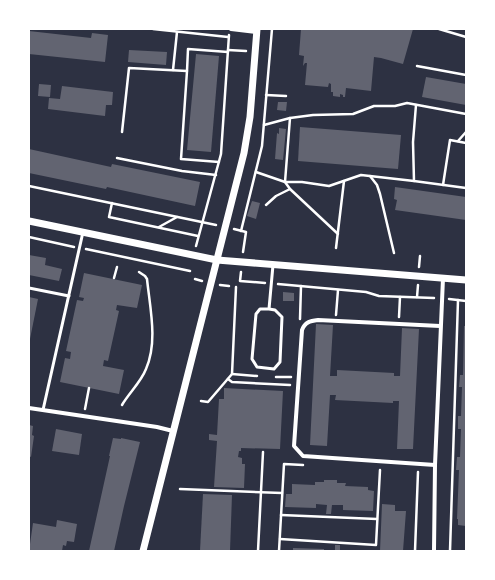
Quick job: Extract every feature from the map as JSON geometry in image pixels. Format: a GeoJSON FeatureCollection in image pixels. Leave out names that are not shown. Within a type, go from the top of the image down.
{"type":"FeatureCollection","features":[{"type":"Feature","properties":{"kind":"street"},"geometry":{"type":"LineString","coordinates":[[143,551],[244,153],[250,117],[257,30],[230,31]]}},
{"type":"Feature","properties":{"kind":"street"},"geometry":{"type":"LineString","coordinates":[[29,222],[217,260],[466,280]]}},
{"type":"Feature","properties":{"kind":"street"},"geometry":{"type":"LineString","coordinates":[[434,551],[435,465],[443,278]]}},
{"type":"Feature","properties":{"kind":"street"},"geometry":{"type":"LineString","coordinates":[[435,465],[303,456],[294,446],[303,328],[309,321],[318,320],[440,326]]}},
{"type":"Feature","properties":{"kind":"street"},"geometry":{"type":"LineString","coordinates":[[29,408],[157,427],[173,431]]}},
{"type":"Feature","properties":{"kind":"lane"},"geometry":{"type":"LineString","coordinates":[[43,410],[82,232]]}},
{"type":"Feature","properties":{"kind":"lane"},"geometry":{"type":"LineString","coordinates":[[269,309],[273,265]]}},
{"type":"Feature","properties":{"kind":"lane"},"geometry":{"type":"LineString","coordinates":[[29,288],[69,296]]}},
{"type":"Feature","properties":{"kind":"lane"},"geometry":{"type":"LineString","coordinates":[[260,309],[269,309],[275,310],[282,316],[280,362],[274,369],[257,367],[252,360],[256,314],[260,309]]}},
{"type":"Feature","properties":{"kind":"path"},"geometry":{"type":"LineString","coordinates":[[153,29],[229,37]]}},
{"type":"Feature","properties":{"kind":"path"},"geometry":{"type":"LineString","coordinates":[[241,231],[262,146],[272,29]]}},
{"type":"Feature","properties":{"kind":"path"},"geometry":{"type":"LineString","coordinates":[[439,29],[466,37]]}},
{"type":"Feature","properties":{"kind":"path"},"geometry":{"type":"LineString","coordinates":[[196,246],[198,236],[204,222],[221,154],[230,31]]}},
{"type":"Feature","properties":{"kind":"path"},"geometry":{"type":"LineString","coordinates":[[173,70],[177,32]]}},
{"type":"Feature","properties":{"kind":"path"},"geometry":{"type":"LineString","coordinates":[[219,162],[180,159],[186,71],[188,49],[228,52]]}},
{"type":"Feature","properties":{"kind":"path"},"geometry":{"type":"LineString","coordinates":[[417,66],[466,75]]}},
{"type":"Feature","properties":{"kind":"path"},"geometry":{"type":"LineString","coordinates":[[122,132],[129,68],[186,71]]}},
{"type":"Feature","properties":{"kind":"path"},"geometry":{"type":"LineString","coordinates":[[266,95],[286,96]]}},
{"type":"Feature","properties":{"kind":"path"},"geometry":{"type":"LineString","coordinates":[[264,125],[290,118],[314,115],[353,114],[374,106],[395,106],[407,103],[466,114]]}},
{"type":"Feature","properties":{"kind":"path"},"geometry":{"type":"LineString","coordinates":[[414,181],[412,142],[416,105]]}},
{"type":"Feature","properties":{"kind":"path"},"geometry":{"type":"LineString","coordinates":[[290,118],[285,182],[290,189],[338,234]]}},
{"type":"Feature","properties":{"kind":"path"},"geometry":{"type":"LineString","coordinates":[[458,141],[466,132]]}},
{"type":"Feature","properties":{"kind":"path"},"geometry":{"type":"LineString","coordinates":[[443,185],[450,140],[466,143]]}},
{"type":"Feature","properties":{"kind":"path"},"geometry":{"type":"LineString","coordinates":[[117,158],[182,171],[216,175]]}},
{"type":"Feature","properties":{"kind":"path"},"geometry":{"type":"LineString","coordinates":[[256,172],[285,182],[302,182],[329,186],[361,175],[466,188]]}},
{"type":"Feature","properties":{"kind":"path"},"geometry":{"type":"LineString","coordinates":[[370,176],[377,185],[380,194],[394,253]]}},
{"type":"Feature","properties":{"kind":"path"},"geometry":{"type":"LineString","coordinates":[[336,248],[344,181]]}},
{"type":"Feature","properties":{"kind":"path"},"geometry":{"type":"LineString","coordinates":[[29,186],[216,225]]}},
{"type":"Feature","properties":{"kind":"path"},"geometry":{"type":"LineString","coordinates":[[266,205],[276,196],[290,189]]}},
{"type":"Feature","properties":{"kind":"path"},"geometry":{"type":"LineString","coordinates":[[112,203],[109,217],[198,236]]}},
{"type":"Feature","properties":{"kind":"path"},"geometry":{"type":"LineString","coordinates":[[158,227],[178,217]]}},
{"type":"Feature","properties":{"kind":"path"},"geometry":{"type":"LineString","coordinates":[[234,229],[246,232],[243,252]]}},
{"type":"Feature","properties":{"kind":"path"},"geometry":{"type":"LineString","coordinates":[[29,237],[190,271]]}},
{"type":"Feature","properties":{"kind":"path"},"geometry":{"type":"LineString","coordinates":[[419,267],[420,256]]}},
{"type":"Feature","properties":{"kind":"path"},"geometry":{"type":"LineString","coordinates":[[114,278],[117,267]]}},
{"type":"Feature","properties":{"kind":"path"},"geometry":{"type":"LineString","coordinates":[[122,405],[146,369],[151,348],[152,314],[147,279],[139,272]]}},
{"type":"Feature","properties":{"kind":"path"},"geometry":{"type":"LineString","coordinates":[[241,272],[240,282],[301,286],[400,297],[434,298],[432,305]]}},
{"type":"Feature","properties":{"kind":"path"},"geometry":{"type":"LineString","coordinates":[[195,279],[202,281]]}},
{"type":"Feature","properties":{"kind":"path"},"geometry":{"type":"LineString","coordinates":[[220,285],[229,286]]}},
{"type":"Feature","properties":{"kind":"path"},"geometry":{"type":"LineString","coordinates":[[417,297],[418,285]]}},
{"type":"Feature","properties":{"kind":"path"},"geometry":{"type":"LineString","coordinates":[[301,286],[300,325],[303,328]]}},
{"type":"Feature","properties":{"kind":"path"},"geometry":{"type":"LineString","coordinates":[[201,401],[208,402],[232,374],[236,287]]}},
{"type":"Feature","properties":{"kind":"path"},"geometry":{"type":"LineString","coordinates":[[337,302],[338,290]]}},
{"type":"Feature","properties":{"kind":"path"},"geometry":{"type":"LineString","coordinates":[[399,308],[400,297]]}},
{"type":"Feature","properties":{"kind":"path"},"geometry":{"type":"LineString","coordinates":[[448,299],[466,301]]}},
{"type":"Feature","properties":{"kind":"path"},"geometry":{"type":"LineString","coordinates":[[450,551],[458,300]]}},
{"type":"Feature","properties":{"kind":"path"},"geometry":{"type":"LineString","coordinates":[[228,379],[232,382],[296,386]]}},
{"type":"Feature","properties":{"kind":"path"},"geometry":{"type":"LineString","coordinates":[[86,407],[89,388]]}},
{"type":"Feature","properties":{"kind":"path"},"geometry":{"type":"LineString","coordinates":[[258,551],[263,452]]}},
{"type":"Feature","properties":{"kind":"path"},"geometry":{"type":"LineString","coordinates":[[279,551],[284,464]]}},
{"type":"Feature","properties":{"kind":"path"},"geometry":{"type":"LineString","coordinates":[[415,551],[418,464]]}},
{"type":"Feature","properties":{"kind":"path"},"geometry":{"type":"LineString","coordinates":[[280,539],[376,545],[380,470]]}},
{"type":"Feature","properties":{"kind":"path"},"geometry":{"type":"LineString","coordinates":[[180,489],[282,493]]}},
{"type":"Feature","properties":{"kind":"path"},"geometry":{"type":"LineString","coordinates":[[281,515],[377,519]]}},
{"type":"Feature","properties":{"kind":"building"},"geometry":{"type":"Polygon","coordinates":[[[301,29],[413,29],[403,64],[374,57],[371,91],[346,88],[345,97],[340,94],[340,97],[333,96],[333,92],[331,92],[331,84],[329,83],[328,87],[305,85],[307,63],[303,66],[304,56],[299,55],[301,29]]]}},
{"type":"Feature","properties":{"kind":"building"},"geometry":{"type":"Polygon","coordinates":[[[29,31],[91,38],[92,33],[108,35],[105,62],[29,54],[29,31]]]}},
{"type":"Feature","properties":{"kind":"building"},"geometry":{"type":"Polygon","coordinates":[[[129,50],[167,52],[166,65],[128,62],[129,50]]]}},
{"type":"Feature","properties":{"kind":"building"},"geometry":{"type":"Polygon","coordinates":[[[196,54],[219,56],[211,152],[187,150],[196,54]]]}},
{"type":"Feature","properties":{"kind":"building"},"geometry":{"type":"Polygon","coordinates":[[[426,77],[466,84],[466,105],[422,97],[426,77]]]}},
{"type":"Feature","properties":{"kind":"building"},"geometry":{"type":"Polygon","coordinates":[[[39,84],[51,85],[50,97],[38,96],[39,84]]]}},
{"type":"Feature","properties":{"kind":"building"},"geometry":{"type":"Polygon","coordinates":[[[62,86],[113,92],[112,105],[106,105],[105,116],[48,109],[49,98],[60,99],[62,86]]]}},
{"type":"Feature","properties":{"kind":"building"},"geometry":{"type":"Polygon","coordinates":[[[278,102],[287,102],[286,111],[277,110],[278,102]]]}},
{"type":"Feature","properties":{"kind":"building"},"geometry":{"type":"Polygon","coordinates":[[[300,127],[401,135],[398,169],[298,161],[300,127]]]}},
{"type":"Feature","properties":{"kind":"building"},"geometry":{"type":"Polygon","coordinates":[[[279,128],[286,129],[283,160],[275,159],[277,133],[279,134],[279,128]]]}},
{"type":"Feature","properties":{"kind":"building"},"geometry":{"type":"Polygon","coordinates":[[[29,149],[111,167],[112,164],[200,182],[195,206],[107,187],[106,189],[29,173],[29,149]]]}},
{"type":"Feature","properties":{"kind":"building"},"geometry":{"type":"Polygon","coordinates":[[[395,187],[466,197],[466,220],[395,210],[397,200],[394,199],[395,187]]]}},
{"type":"Feature","properties":{"kind":"building"},"geometry":{"type":"Polygon","coordinates":[[[252,201],[260,203],[256,219],[247,216],[252,201]]]}},
{"type":"Feature","properties":{"kind":"building"},"geometry":{"type":"Polygon","coordinates":[[[29,255],[46,258],[45,265],[62,269],[59,281],[29,275],[29,255]]]}},
{"type":"Feature","properties":{"kind":"building"},"geometry":{"type":"Polygon","coordinates":[[[84,273],[142,285],[137,308],[117,305],[116,310],[119,311],[108,361],[104,360],[103,366],[124,370],[119,394],[60,382],[65,358],[70,359],[71,352],[66,351],[77,300],[83,301],[84,298],[79,297],[84,273]]]}},
{"type":"Feature","properties":{"kind":"building"},"geometry":{"type":"Polygon","coordinates":[[[283,292],[294,293],[294,301],[283,301],[283,292]]]}},
{"type":"Feature","properties":{"kind":"building"},"geometry":{"type":"Polygon","coordinates":[[[29,297],[38,299],[30,339],[29,339],[29,297]]]}},
{"type":"Feature","properties":{"kind":"building"},"geometry":{"type":"Polygon","coordinates":[[[316,324],[333,325],[330,376],[337,376],[337,370],[394,373],[394,376],[400,376],[402,328],[419,329],[413,449],[397,449],[399,401],[393,401],[393,403],[335,400],[336,395],[330,395],[327,446],[310,445],[316,324]]]}},
{"type":"Feature","properties":{"kind":"building"},"geometry":{"type":"Polygon","coordinates":[[[464,326],[466,326],[466,526],[458,525],[459,470],[456,470],[457,457],[460,457],[461,429],[458,429],[458,416],[461,416],[462,387],[459,387],[460,375],[463,375],[464,326]]]}},
{"type":"Feature","properties":{"kind":"building"},"geometry":{"type":"Polygon","coordinates":[[[224,388],[283,391],[280,449],[241,448],[238,457],[242,458],[242,464],[245,464],[244,488],[214,487],[217,441],[209,440],[209,434],[217,435],[219,399],[224,399],[224,388]]]}},
{"type":"Feature","properties":{"kind":"building"},"geometry":{"type":"Polygon","coordinates":[[[29,425],[33,426],[32,435],[34,436],[31,457],[29,456],[29,425]]]}},
{"type":"Feature","properties":{"kind":"building"},"geometry":{"type":"Polygon","coordinates":[[[56,429],[82,434],[79,455],[52,451],[56,429]]]}},
{"type":"Feature","properties":{"kind":"building"},"geometry":{"type":"Polygon","coordinates":[[[113,438],[140,442],[114,551],[89,551],[110,456],[113,438]]]}},
{"type":"Feature","properties":{"kind":"building"},"geometry":{"type":"Polygon","coordinates":[[[324,480],[337,480],[337,483],[346,483],[345,486],[368,487],[368,490],[374,491],[373,511],[343,510],[343,505],[332,505],[331,514],[326,514],[327,505],[316,504],[316,508],[285,507],[286,494],[292,494],[292,484],[315,485],[315,482],[324,482],[324,480]]]}},
{"type":"Feature","properties":{"kind":"building"},"geometry":{"type":"Polygon","coordinates":[[[203,494],[232,495],[230,551],[200,551],[203,494]]]}},
{"type":"Feature","properties":{"kind":"building"},"geometry":{"type":"Polygon","coordinates":[[[382,504],[395,505],[395,511],[406,511],[403,551],[380,551],[382,504]]]}},
{"type":"Feature","properties":{"kind":"building"},"geometry":{"type":"Polygon","coordinates":[[[57,520],[77,524],[74,542],[67,541],[66,546],[63,545],[62,551],[29,551],[33,523],[56,527],[57,520]]]}},
{"type":"Feature","properties":{"kind":"building"},"geometry":{"type":"Polygon","coordinates":[[[335,545],[340,545],[340,551],[335,551],[335,545]]]}},
{"type":"Feature","properties":{"kind":"building"},"geometry":{"type":"Polygon","coordinates":[[[293,548],[324,549],[324,551],[293,551],[293,548]]]}}]}
